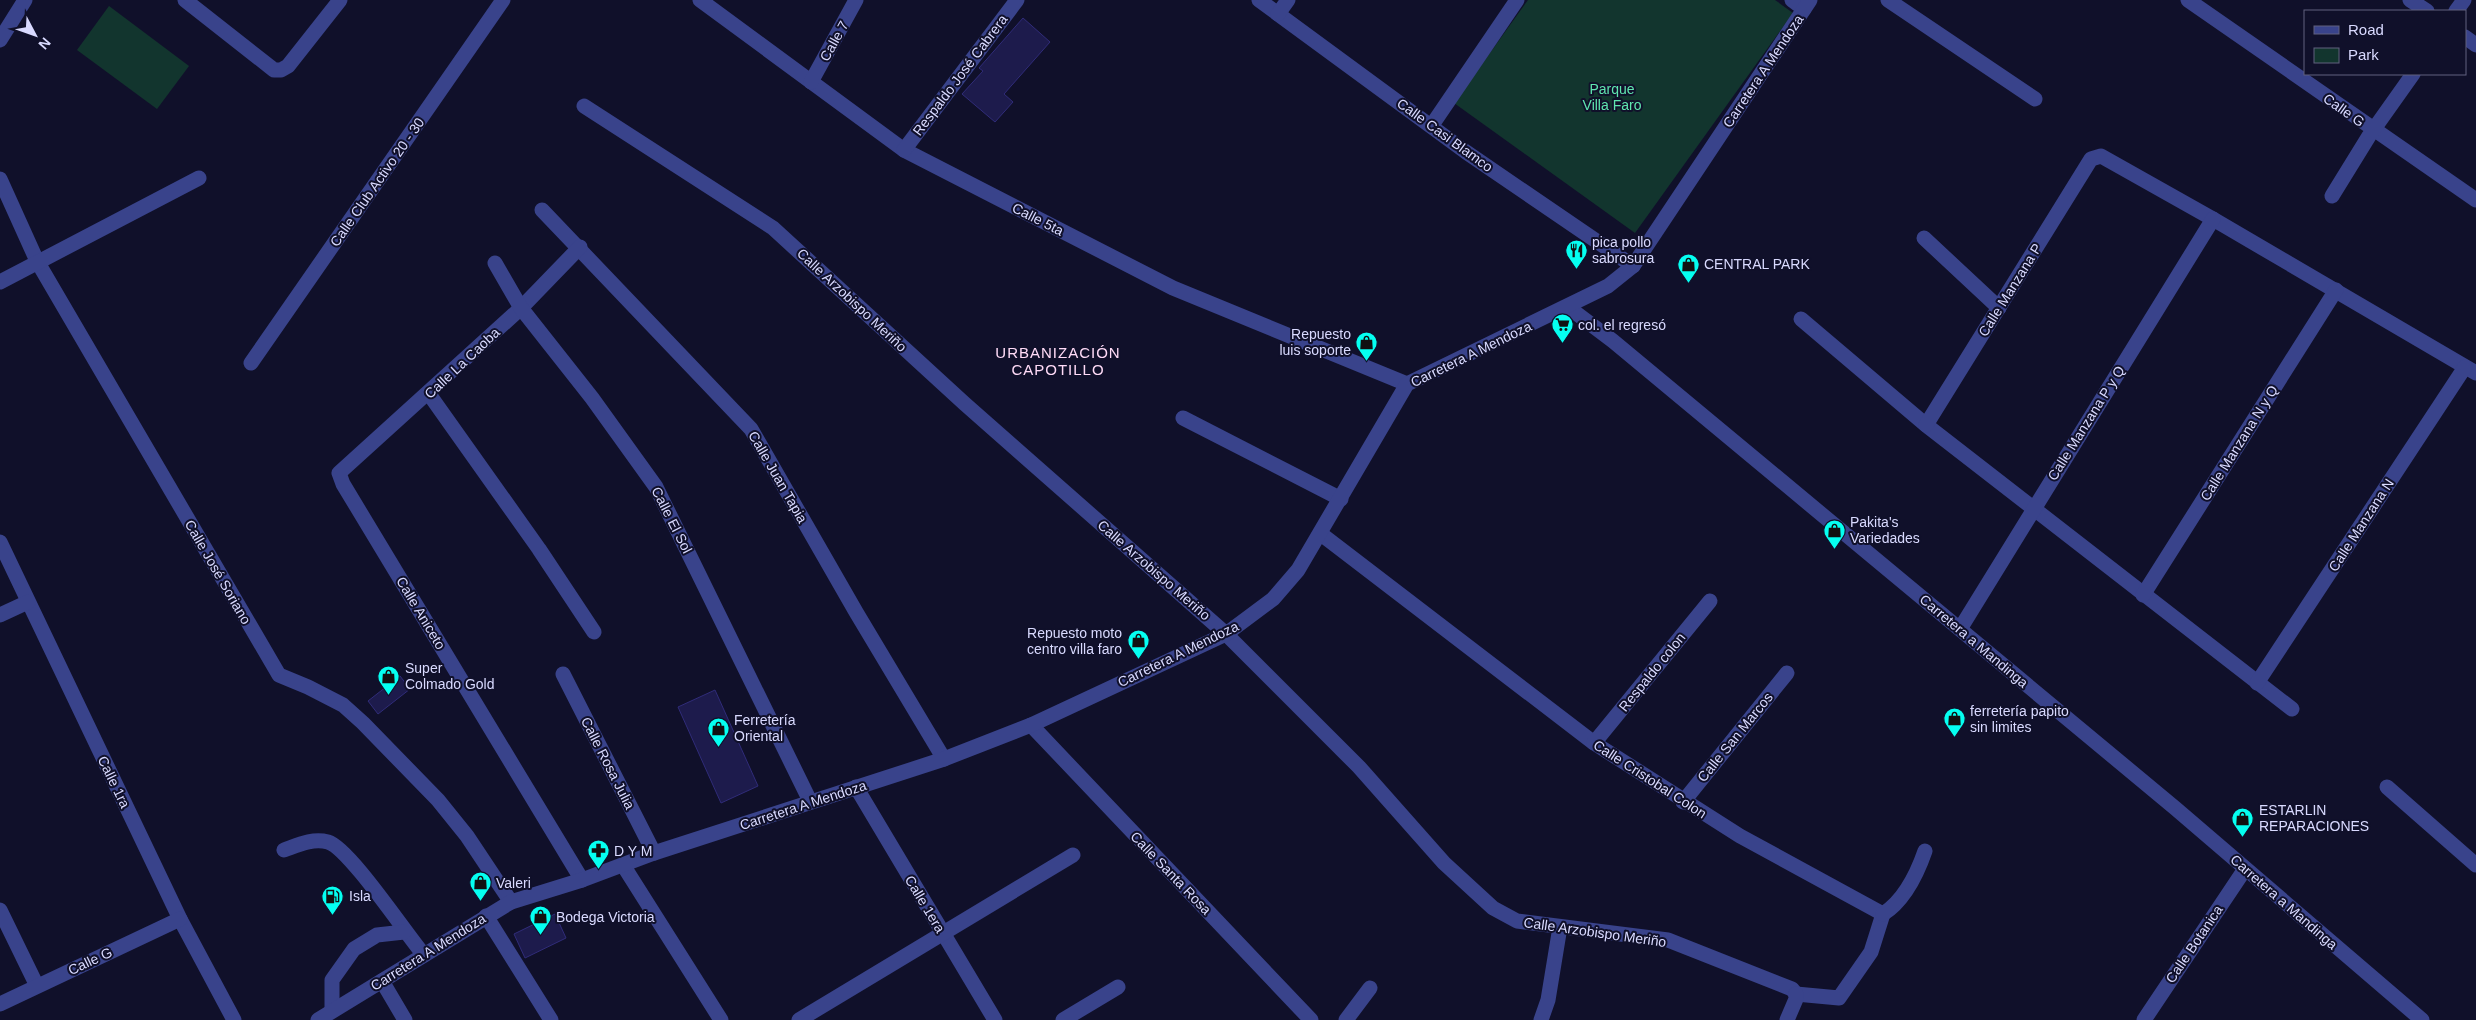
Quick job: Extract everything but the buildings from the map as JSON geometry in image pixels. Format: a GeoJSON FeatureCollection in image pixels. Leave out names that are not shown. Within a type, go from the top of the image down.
{"type":"FeatureCollection","features":[{"type":"Feature","properties":{"kind":"street"},"geometry":{"type":"LineString","coordinates":[[0,40],[25,0]]}},
{"type":"Feature","properties":{"kind":"street"},"geometry":{"type":"LineString","coordinates":[[185,0],[274,70],[281,70],[288,66],[340,0]]}},
{"type":"Feature","properties":{"kind":"street","name":"Calle Club Activo 20 - 30"},"geometry":{"type":"LineString","coordinates":[[251,363],[503,0]]}},
{"type":"Feature","properties":{"kind":"street","name":"Calle 5ta"},"geometry":{"type":"LineString","coordinates":[[700,0],[904,150],[1173,288],[1407,384]]}},
{"type":"Feature","properties":{"kind":"street","name":"Calle 7"},"geometry":{"type":"LineString","coordinates":[[811,82],[856,0]]}},
{"type":"Feature","properties":{"kind":"street","name":"Respaldo José Cabrera"},"geometry":{"type":"LineString","coordinates":[[904,150],[1017,0]]}},
{"type":"Feature","properties":{"kind":"street","name":"Calle Casi Blamco"},"geometry":{"type":"LineString","coordinates":[[1259,0],[1432,125],[1466,152],[1633,266]]}},
{"type":"Feature","properties":{"kind":"street"},"geometry":{"type":"LineString","coordinates":[[1278,14],[1288,0]]}},
{"type":"Feature","properties":{"kind":"street"},"geometry":{"type":"LineString","coordinates":[[1432,125],[1517,0]]}},
{"type":"Feature","properties":{"kind":"street"},"geometry":{"type":"LineString","coordinates":[[1792,0],[1807,5]]}},
{"type":"Feature","properties":{"kind":"street"},"geometry":{"type":"LineString","coordinates":[[1888,0],[2035,99]]}},
{"type":"Feature","properties":{"kind":"street","name":"Calle G"},"geometry":{"type":"LineString","coordinates":[[2188,0],[2373,131],[2476,200]]}},
{"type":"Feature","properties":{"kind":"street"},"geometry":{"type":"LineString","coordinates":[[2410,0],[2425,10]]}},
{"type":"Feature","properties":{"kind":"street","name":"Carretera A Mendoza"},"geometry":{"type":"LineString","coordinates":[[318,1020],[511,902],[582,880],[654,853],[810,801],[944,759],[1031,725],[1226,634],[1273,599],[1298,570],[1407,384],[1568,307],[1608,286],[1633,266],[1807,5]]}},
{"type":"Feature","properties":{"kind":"street"},"geometry":{"type":"LineString","coordinates":[[2332,196],[2373,131],[2412,75]]}},
{"type":"Feature","properties":{"kind":"street","name":"Calle Arzobispo Meriño"},"geometry":{"type":"LineString","coordinates":[[584,106],[773,228],[965,404],[1226,634],[1359,767],[1444,863],[1493,908],[1517,921],[1668,940],[1792,989],[1796,994]]}},
{"type":"Feature","properties":{"kind":"street","name":"Calle Manzana P"},"geometry":{"type":"LineString","coordinates":[[1926,426],[2091,159],[2101,156],[2213,219]]}},
{"type":"Feature","properties":{"kind":"street"},"geometry":{"type":"LineString","coordinates":[[0,282],[199,178]]}},
{"type":"Feature","properties":{"kind":"street","name":"Calle José Soriano"},"geometry":{"type":"LineString","coordinates":[[0,180],[37,261],[279,675],[343,705],[363,723],[438,800],[467,836],[511,902]]}},
{"type":"Feature","properties":{"kind":"street","name":"Calle Juan Tapia"},"geometry":{"type":"LineString","coordinates":[[542,210],[580,247],[751,428],[856,612],[944,759]]}},
{"type":"Feature","properties":{"kind":"street"},"geometry":{"type":"LineString","coordinates":[[2213,219],[2471,370]]}},
{"type":"Feature","properties":{"kind":"street","name":"Calle Manzana P y Q"},"geometry":{"type":"LineString","coordinates":[[1960,628],[2213,219]]}},
{"type":"Feature","properties":{"kind":"street"},"geometry":{"type":"LineString","coordinates":[[1924,238],[1999,308]]}},
{"type":"Feature","properties":{"kind":"street","name":"Calle La Caoba"},"geometry":{"type":"LineString","coordinates":[[339,473],[429,394],[522,308],[580,247]]}},
{"type":"Feature","properties":{"kind":"street","name":"Calle El Sol"},"geometry":{"type":"LineString","coordinates":[[496,263],[522,308],[592,398],[656,487],[810,801]]}},
{"type":"Feature","properties":{"kind":"street","name":"Calle Manzana N y Q"},"geometry":{"type":"LineString","coordinates":[[2143,595],[2336,290]]}},
{"type":"Feature","properties":{"kind":"street","name":"Carretera a Mandinga"},"geometry":{"type":"LineString","coordinates":[[1568,307],[1620,347],[1960,628],[2245,868],[2412,1017]]}},
{"type":"Feature","properties":{"kind":"street"},"geometry":{"type":"LineString","coordinates":[[1801,319],[1926,426],[2032,510],[2292,709]]}},
{"type":"Feature","properties":{"kind":"street","name":"Calle Manzana N"},"geometry":{"type":"LineString","coordinates":[[2257,683],[2471,370]]}},
{"type":"Feature","properties":{"kind":"street"},"geometry":{"type":"LineString","coordinates":[[429,394],[539,548],[594,632]]}},
{"type":"Feature","properties":{"kind":"street"},"geometry":{"type":"LineString","coordinates":[[1183,418],[1341,499]]}},
{"type":"Feature","properties":{"kind":"street","name":"Calle Aniceto"},"geometry":{"type":"LineString","coordinates":[[339,473],[343,484],[582,880]]}},
{"type":"Feature","properties":{"kind":"street","name":"Calle Cristobal Colon"},"geometry":{"type":"LineString","coordinates":[[1320,534],[1594,743],[1683,802],[1740,836],[1883,914]]}},
{"type":"Feature","properties":{"kind":"street","name":"Calle 1ra"},"geometry":{"type":"LineString","coordinates":[[0,542],[180,919],[234,1020]]}},
{"type":"Feature","properties":{"kind":"street","name":"Respaldo colon"},"geometry":{"type":"LineString","coordinates":[[1594,743],[1710,601]]}},
{"type":"Feature","properties":{"kind":"street"},"geometry":{"type":"LineString","coordinates":[[0,615],[28,602]]}},
{"type":"Feature","properties":{"kind":"street","name":"Calle San Marcos"},"geometry":{"type":"LineString","coordinates":[[1683,802],[1787,673]]}},
{"type":"Feature","properties":{"kind":"street","name":"Calle Rosa Julia"},"geometry":{"type":"LineString","coordinates":[[563,674],[654,853]]}},
{"type":"Feature","properties":{"kind":"street","name":"Calle Santa Rosa"},"geometry":{"type":"LineString","coordinates":[[1031,725],[1311,1020]]}},
{"type":"Feature","properties":{"kind":"street"},"geometry":{"type":"LineString","coordinates":[[2387,787],[2476,866]]}},
{"type":"Feature","properties":{"kind":"street","name":"Calle 1era"},"geometry":{"type":"LineString","coordinates":[[856,788],[995,1020]]}},
{"type":"Feature","properties":{"kind":"street"},"geometry":{"type":"LineString","coordinates":[[284,850],[310,840],[329,842],[349,858],[404,932],[424,955]]}},
{"type":"Feature","properties":{"kind":"street"},"geometry":{"type":"LineString","coordinates":[[1787,1020],[1796,1000],[1796,994],[1838,998],[1871,952],[1883,914],[1892,908],[1918,873],[1925,851]]}},
{"type":"Feature","properties":{"kind":"street"},"geometry":{"type":"LineString","coordinates":[[799,1020],[1073,854]]}},
{"type":"Feature","properties":{"kind":"street"},"geometry":{"type":"LineString","coordinates":[[623,865],[721,1020]]}},
{"type":"Feature","properties":{"kind":"street","name":"Calle Botanica"},"geometry":{"type":"LineString","coordinates":[[2144,1020],[2245,868]]}},
{"type":"Feature","properties":{"kind":"street"},"geometry":{"type":"LineString","coordinates":[[0,910],[37,986]]}},
{"type":"Feature","properties":{"kind":"street"},"geometry":{"type":"LineString","coordinates":[[486,916],[551,1020]]}},
{"type":"Feature","properties":{"kind":"street","name":"Calle G"},"geometry":{"type":"LineString","coordinates":[[0,1004],[180,919]]}},
{"type":"Feature","properties":{"kind":"street"},"geometry":{"type":"LineString","coordinates":[[1541,1020],[1548,1000],[1560,927]]}},
{"type":"Feature","properties":{"kind":"street"},"geometry":{"type":"LineString","coordinates":[[332,1012],[332,980],[354,949],[378,935],[404,932]]}},
{"type":"Feature","properties":{"kind":"street"},"geometry":{"type":"LineString","coordinates":[[382,981],[405,1020]]}},
{"type":"Feature","properties":{"kind":"street"},"geometry":{"type":"LineString","coordinates":[[1063,1020],[1118,987]]}},
{"type":"Feature","properties":{"kind":"street"},"geometry":{"type":"LineString","coordinates":[[1346,1020],[1370,988]]}},
{"type":"Feature","properties":{"kind":"green space","name":"Parque Villa Faro"},"geometry":{"type":"Polygon","coordinates":[[[1528,0],[1775,0],[1793,13],[1635,233],[1454,103],[1528,0]]]}},
{"type":"Feature","properties":{"kind":"green space"},"geometry":{"type":"Polygon","coordinates":[[[109,6],[189,66],[157,109],[77,50],[109,6]]]}},
{"type":"Feature","properties":{"kind":"place","name":"pica pollo sabrosura"},"geometry":{"type":"Point","coordinates":[1576,269]}},
{"type":"Feature","properties":{"kind":"place","name":"CENTRAL PARK"},"geometry":{"type":"Point","coordinates":[1688,283]}},
{"type":"Feature","properties":{"kind":"place","name":"col. el regresó"},"geometry":{"type":"Point","coordinates":[1562,344]}},
{"type":"Feature","properties":{"kind":"place","name":"Repuesto luis soporte"},"geometry":{"type":"Point","coordinates":[1367,361]}},
{"type":"Feature","properties":{"kind":"place","name":"Pakita's Variedades"},"geometry":{"type":"Point","coordinates":[1834,549]}},
{"type":"Feature","properties":{"kind":"place","name":"Repuesto moto centro villa faro"},"geometry":{"type":"Point","coordinates":[1138,660]}},
{"type":"Feature","properties":{"kind":"place","name":"Super Colmado Gold"},"geometry":{"type":"Point","coordinates":[389,695]}},
{"type":"Feature","properties":{"kind":"place","name":"ferretería papito sin limites"},"geometry":{"type":"Point","coordinates":[1954,738]}},
{"type":"Feature","properties":{"kind":"place","name":"Ferretería Oriental"},"geometry":{"type":"Point","coordinates":[718,747]}},
{"type":"Feature","properties":{"kind":"place","name":"ESTARLIN REPARACIONES"},"geometry":{"type":"Point","coordinates":[2243,837]}},
{"type":"Feature","properties":{"kind":"place","name":"D Y M"},"geometry":{"type":"Point","coordinates":[598,870]}},
{"type":"Feature","properties":{"kind":"place","name":"Valeri"},"geometry":{"type":"Point","coordinates":[480,902]}},
{"type":"Feature","properties":{"kind":"place","name":"Isla"},"geometry":{"type":"Point","coordinates":[333,915]}},
{"type":"Feature","properties":{"kind":"place","name":"Bodega Victoria"},"geometry":{"type":"Point","coordinates":[540,936]}},
{"type":"Feature","properties":{"kind":"district","name":"URBANIZACIÓN CAPOTILLO"},"geometry":{"type":"Point","coordinates":[1058,362]}}]}
